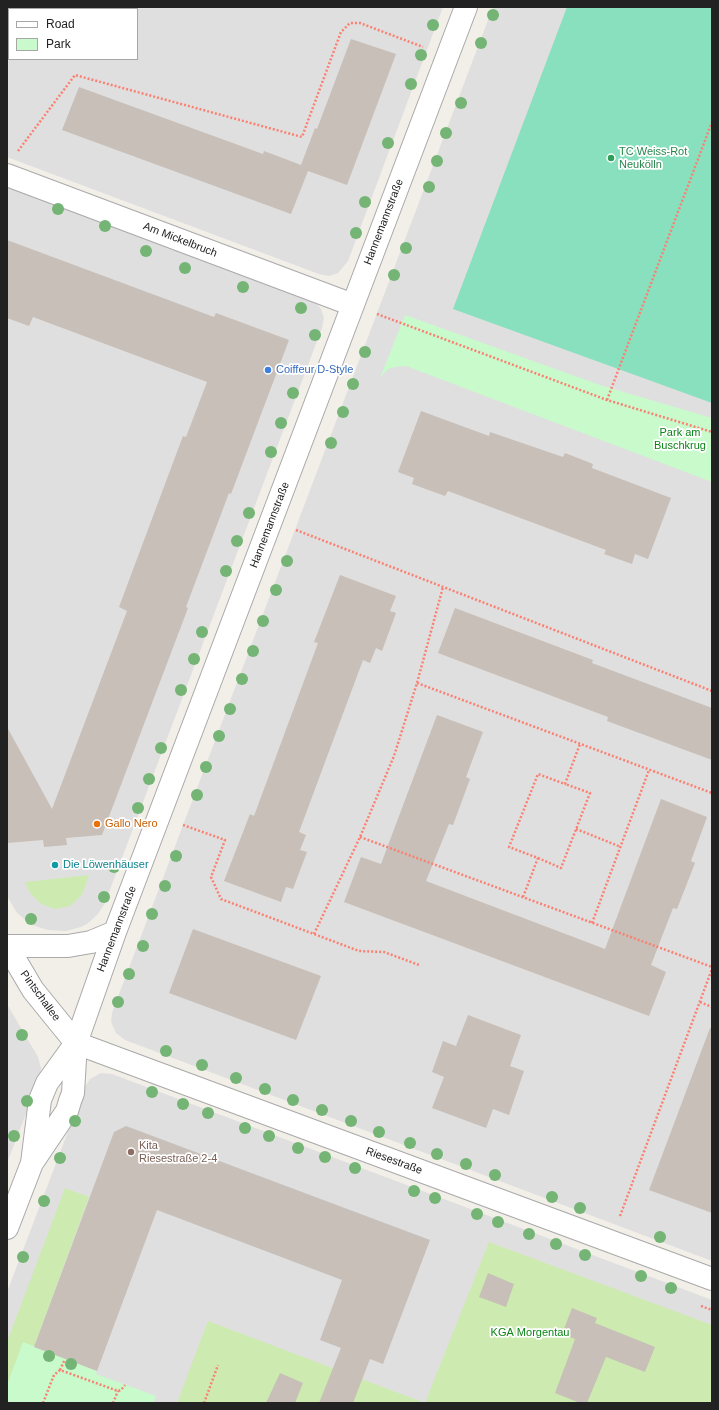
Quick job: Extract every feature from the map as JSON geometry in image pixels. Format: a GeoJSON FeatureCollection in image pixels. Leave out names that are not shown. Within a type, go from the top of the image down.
{"type":"FeatureCollection","features":[{"type":"Feature","properties":{"kind":"street","name":"Hannemannstraße"},"geometry":{"type":"LineString","coordinates":[[7,1228],[32,1163],[67,1111],[73,1093],[76,1043],[115,932],[160,817],[466,7]]}},
{"type":"Feature","properties":{"kind":"street","name":"Am Mickelbruch"},"geometry":{"type":"LineString","coordinates":[[8,175],[353,305]]}},
{"type":"Feature","properties":{"kind":"street","name":"Pintschallee"},"geometry":{"type":"LineString","coordinates":[[7,946],[68,946],[91,942],[115,932]]}},
{"type":"Feature","properties":{"kind":"street","name":"Pintschallee"},"geometry":{"type":"LineString","coordinates":[[7,946],[33,990],[76,1043]]}},
{"type":"Feature","properties":{"kind":"street","name":"Hannemannstraße"},"geometry":{"type":"LineString","coordinates":[[32,1163],[40,1100],[47,1083],[76,1043]]}},
{"type":"Feature","properties":{"kind":"street","name":"Riesestraße"},"geometry":{"type":"LineString","coordinates":[[76,1043],[712,1279]]}},
{"type":"Feature","properties":{"kind":"path"},"geometry":{"type":"LineString","coordinates":[[8,175],[16,153],[75,75],[302,137],[341,32],[350,22],[360,23],[447,57]]}},
{"type":"Feature","properties":{"kind":"path"},"geometry":{"type":"LineString","coordinates":[[607,400],[712,122]]}},
{"type":"Feature","properties":{"kind":"path"},"geometry":{"type":"LineString","coordinates":[[353,305],[607,400],[712,432]]}},
{"type":"Feature","properties":{"kind":"path"},"geometry":{"type":"LineString","coordinates":[[272,520],[712,691]]}},
{"type":"Feature","properties":{"kind":"path"},"geometry":{"type":"LineString","coordinates":[[314,934],[360,836],[394,756],[417,683],[443,587]]}},
{"type":"Feature","properties":{"kind":"path"},"geometry":{"type":"LineString","coordinates":[[417,683],[712,792]]}},
{"type":"Feature","properties":{"kind":"path"},"geometry":{"type":"LineString","coordinates":[[565,784],[580,744]]}},
{"type":"Feature","properties":{"kind":"path"},"geometry":{"type":"LineString","coordinates":[[592,923],[650,770]]}},
{"type":"Feature","properties":{"kind":"path"},"geometry":{"type":"LineString","coordinates":[[538,774],[590,793],[576,829],[561,868],[509,847],[538,774]]}},
{"type":"Feature","properties":{"kind":"path"},"geometry":{"type":"LineString","coordinates":[[160,817],[225,840],[211,877],[221,899],[359,951],[384,952],[419,965]]}},
{"type":"Feature","properties":{"kind":"path"},"geometry":{"type":"LineString","coordinates":[[576,829],[620,847]]}},
{"type":"Feature","properties":{"kind":"path"},"geometry":{"type":"LineString","coordinates":[[360,836],[712,968],[610,1241]]}},
{"type":"Feature","properties":{"kind":"path"},"geometry":{"type":"LineString","coordinates":[[522,897],[538,858]]}},
{"type":"Feature","properties":{"kind":"path"},"geometry":{"type":"LineString","coordinates":[[700,1002],[712,1007]]}},
{"type":"Feature","properties":{"kind":"path"},"geometry":{"type":"LineString","coordinates":[[43,1403],[54,1374],[60,1370],[65,1359]]}},
{"type":"Feature","properties":{"kind":"path"},"geometry":{"type":"LineString","coordinates":[[204,1403],[218,1365]]}},
{"type":"Feature","properties":{"kind":"path"},"geometry":{"type":"LineString","coordinates":[[60,1370],[118,1391]]}},
{"type":"Feature","properties":{"kind":"path"},"geometry":{"type":"LineString","coordinates":[[114,1403],[118,1391],[126,1385]]}},
{"type":"Feature","properties":{"kind":"shaded area"},"geometry":{"type":"Polygon","coordinates":[[[7,7],[443,7],[348,261],[338,273],[329,276],[319,274],[7,157],[7,7]]]}},
{"type":"Feature","properties":{"kind":"shaded area"},"geometry":{"type":"Polygon","coordinates":[[[493,7],[712,7],[712,1261],[125,1040],[116,1033],[111,1022],[112,1013],[116,1002],[493,7]]]}},
{"type":"Feature","properties":{"kind":"shaded area"},"geometry":{"type":"Polygon","coordinates":[[[7,186],[316,303],[321,309],[324,318],[322,328],[105,903],[98,914],[87,924],[66,931],[48,930],[32,925],[17,913],[7,896],[7,186]]]}},
{"type":"Feature","properties":{"kind":"shaded area"},"geometry":{"type":"Polygon","coordinates":[[[7,1004],[38,1057],[41,1068],[39,1080],[7,1163],[7,1004]]]}},
{"type":"Feature","properties":{"kind":"shaded area"},"geometry":{"type":"Polygon","coordinates":[[[101,1073],[112,1074],[712,1300],[712,1403],[7,1403],[7,1292],[85,1087],[90,1079],[101,1073]]]}},
{"type":"Feature","properties":{"kind":"green space","name":"TC Weiss-Rot Neukölln"},"geometry":{"type":"Polygon","coordinates":[[[567,7],[712,7],[712,403],[453,309],[567,7]]]}},
{"type":"Feature","properties":{"kind":"green space","name":"Park am Buschkrug"},"geometry":{"type":"Polygon","coordinates":[[[405,315],[600,385],[712,418],[712,482],[406,366],[390,368],[380,378],[405,315]]]}},
{"type":"Feature","properties":{"kind":"green space"},"geometry":{"type":"Polygon","coordinates":[[[89,875],[82,895],[70,906],[55,909],[41,904],[30,893],[25,882],[89,875]]]}},
{"type":"Feature","properties":{"kind":"green space"},"geometry":{"type":"Polygon","coordinates":[[[65,1188],[89,1197],[34,1347],[9,1403],[7,1403],[7,1342],[65,1188]]]}},
{"type":"Feature","properties":{"kind":"green space","name":"KGA Morgentau"},"geometry":{"type":"Polygon","coordinates":[[[489,1242],[712,1325],[712,1403],[425,1403],[489,1242]]]}},
{"type":"Feature","properties":{"kind":"green space"},"geometry":{"type":"Polygon","coordinates":[[[208,1321],[425,1403],[177,1403],[208,1321]]]}},
{"type":"Feature","properties":{"kind":"green space"},"geometry":{"type":"Polygon","coordinates":[[[23,1342],[97,1371],[96,1374],[156,1396],[154,1403],[7,1403],[7,1385],[23,1342]]]}},
{"type":"Feature","properties":{"kind":"building"},"geometry":{"type":"Polygon","coordinates":[[[351,39],[396,54],[347,185],[308,171],[291,214],[62,130],[79,87],[263,154],[264,151],[301,165],[315,128],[317,129],[351,39]]]}},
{"type":"Feature","properties":{"kind":"building"},"geometry":{"type":"Polygon","coordinates":[[[7,240],[214,317],[216,313],[289,340],[231,494],[229,493],[186,607],[188,608],[102,835],[66,838],[67,845],[44,847],[43,840],[7,843],[7,727],[52,809],[127,611],[119,607],[183,436],[186,437],[207,382],[33,317],[29,326],[7,318],[7,240]]]}},
{"type":"Feature","properties":{"kind":"building"},"geometry":{"type":"Polygon","coordinates":[[[421,411],[489,436],[490,432],[563,457],[565,453],[593,464],[592,468],[671,498],[648,559],[635,554],[632,564],[604,554],[606,550],[448,491],[445,496],[412,484],[414,478],[398,472],[421,411]]]}},
{"type":"Feature","properties":{"kind":"building"},"geometry":{"type":"Polygon","coordinates":[[[340,575],[396,596],[390,611],[396,613],[382,651],[376,648],[370,663],[363,660],[299,832],[306,835],[300,850],[307,852],[293,889],[286,887],[281,902],[224,881],[250,814],[254,816],[318,643],[314,642],[340,575]]]}},
{"type":"Feature","properties":{"kind":"building"},"geometry":{"type":"Polygon","coordinates":[[[455,608],[593,660],[592,663],[712,708],[712,760],[607,721],[608,717],[438,653],[455,608]]]}},
{"type":"Feature","properties":{"kind":"building"},"geometry":{"type":"Polygon","coordinates":[[[437,715],[483,732],[466,777],[470,779],[453,825],[449,824],[426,881],[605,949],[661,799],[707,817],[691,861],[695,863],[677,909],[673,908],[651,965],[666,972],[649,1016],[344,902],[361,857],[381,864],[437,715]]]}},
{"type":"Feature","properties":{"kind":"building"},"geometry":{"type":"Polygon","coordinates":[[[193,929],[321,976],[296,1040],[169,993],[193,929]]]}},
{"type":"Feature","properties":{"kind":"building"},"geometry":{"type":"Polygon","coordinates":[[[468,1015],[521,1035],[510,1066],[524,1071],[509,1115],[493,1109],[486,1128],[432,1108],[444,1077],[432,1072],[443,1041],[456,1046],[468,1015]]]}},
{"type":"Feature","properties":{"kind":"building"},"geometry":{"type":"Polygon","coordinates":[[[710,1028],[712,1028],[712,1213],[649,1190],[710,1028]]]}},
{"type":"Feature","properties":{"kind":"building"},"geometry":{"type":"Polygon","coordinates":[[[126,1126],[430,1240],[383,1364],[370,1359],[353,1403],[319,1403],[341,1348],[320,1340],[342,1280],[157,1210],[97,1371],[34,1347],[114,1132],[126,1126]]]}},
{"type":"Feature","properties":{"kind":"building"},"geometry":{"type":"Polygon","coordinates":[[[488,1273],[514,1284],[506,1307],[479,1297],[488,1273]]]}},
{"type":"Feature","properties":{"kind":"building"},"geometry":{"type":"Polygon","coordinates":[[[572,1308],[597,1318],[595,1323],[655,1347],[645,1372],[606,1357],[587,1403],[580,1403],[555,1393],[575,1339],[562,1334],[572,1308]]]}},
{"type":"Feature","properties":{"kind":"building"},"geometry":{"type":"Polygon","coordinates":[[[280,1373],[303,1383],[295,1403],[266,1403],[280,1373]]]}},
{"type":"Feature","properties":{"kind":"place","name":"TC Weiss-Rot Neukölln"},"geometry":{"type":"Point","coordinates":[611,158]}},
{"type":"Feature","properties":{"kind":"place","name":"Coiffeur D-Style"},"geometry":{"type":"Point","coordinates":[268,370]}},
{"type":"Feature","properties":{"kind":"place","name":"Gallo Nero"},"geometry":{"type":"Point","coordinates":[97,824]}},
{"type":"Feature","properties":{"kind":"place","name":"Die Löwenhäuser"},"geometry":{"type":"Point","coordinates":[55,865]}},
{"type":"Feature","properties":{"kind":"place","name":"Kita Riesestraße 2-4"},"geometry":{"type":"Point","coordinates":[131,1152]}}]}
